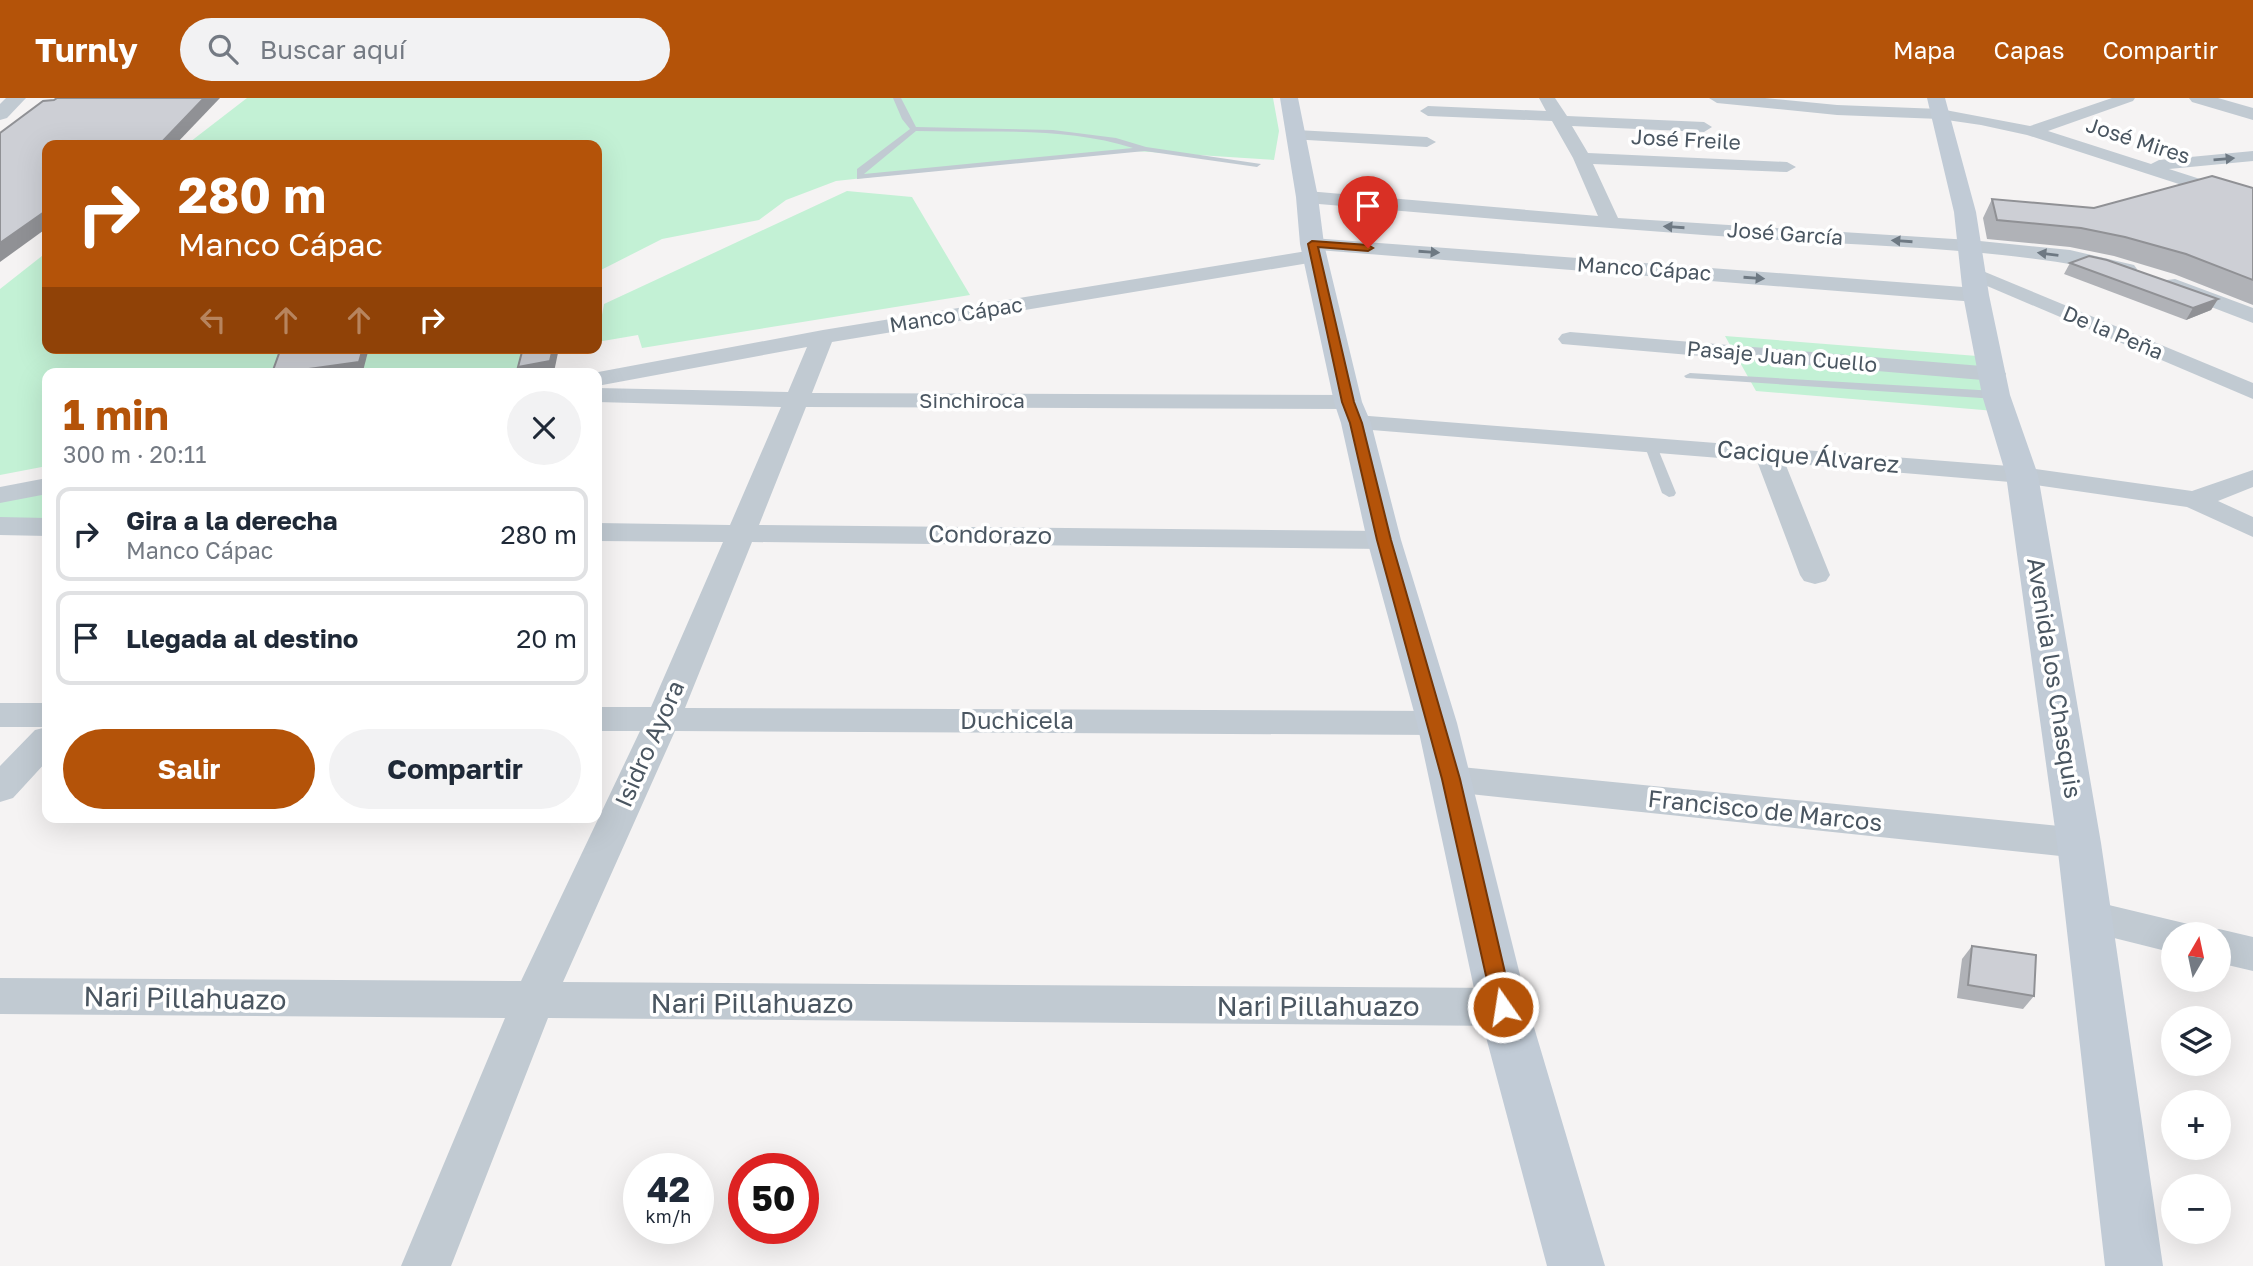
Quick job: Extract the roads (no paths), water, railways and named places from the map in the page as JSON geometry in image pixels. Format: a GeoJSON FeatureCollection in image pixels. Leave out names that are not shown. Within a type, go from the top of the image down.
{"type":"FeatureCollection","features":[{"type":"Feature","properties":{"kind":"main road"},"geometry":{"type":"LineString","coordinates":[[1289,98],[1314,250],[1352,413],[1384,540],[1437,723],[1503,1007],[1576,1266]]}},
{"type":"Feature","properties":{"kind":"main road","name":"Avenida los Chasquis"},"geometry":{"type":"LineString","coordinates":[[1938,106],[1965,212],[1975,284],[1995,385],[2022,475],[2078,843],[2134,1266]]}},
{"type":"Feature","properties":{"kind":"street"},"geometry":{"type":"LineString","coordinates":[[0,114],[17,98]]}},
{"type":"Feature","properties":{"kind":"street"},"geometry":{"type":"LineString","coordinates":[[1547,98],[1582,158],[1611,223]]}},
{"type":"Feature","properties":{"kind":"street","name":"José Mires"},"geometry":{"type":"LineString","coordinates":[[1717,98],[1938,106],[2031,131],[2253,202]]}},
{"type":"Feature","properties":{"kind":"street"},"geometry":{"type":"LineString","coordinates":[[2031,131],[2127,98]]}},
{"type":"Feature","properties":{"kind":"street"},"geometry":{"type":"LineString","coordinates":[[2199,98],[2253,114]]}},
{"type":"Feature","properties":{"kind":"street"},"geometry":{"type":"LineString","coordinates":[[1428,111],[1704,127]]}},
{"type":"Feature","properties":{"kind":"street"},"geometry":{"type":"LineString","coordinates":[[1296,135],[1427,142]]}},
{"type":"Feature","properties":{"kind":"street"},"geometry":{"type":"LineString","coordinates":[[2146,167],[2253,156]]}},
{"type":"Feature","properties":{"kind":"street","name":"José Freile"},"geometry":{"type":"LineString","coordinates":[[1582,158],[1787,167]]}},
{"type":"Feature","properties":{"kind":"street","name":"José García"},"geometry":{"type":"LineString","coordinates":[[1307,197],[1611,223],[1970,246],[2082,258],[2147,276],[2253,316]]}},
{"type":"Feature","properties":{"kind":"street","name":"Manco Cápac"},"geometry":{"type":"LineString","coordinates":[[602,378],[1314,250],[1975,284]]}},
{"type":"Feature","properties":{"kind":"street","name":"De la Peña"},"geometry":{"type":"LineString","coordinates":[[1975,284],[2253,392]]}},
{"type":"Feature","properties":{"kind":"street","name":"Isidro Ayora"},"geometry":{"type":"LineString","coordinates":[[426,1266],[533,1002],[663,719],[799,400],[823,337]]}},
{"type":"Feature","properties":{"kind":"street","name":"Pasaje Juan Cuello"},"geometry":{"type":"LineString","coordinates":[[1570,340],[1995,385]]}},
{"type":"Feature","properties":{"kind":"street","name":"Sinchiroca"},"geometry":{"type":"LineString","coordinates":[[602,395],[1352,413]]}},
{"type":"Feature","properties":{"kind":"street","name":"Cacique Álvarez"},"geometry":{"type":"LineString","coordinates":[[1352,413],[1768,455],[2022,475],[2194,500],[2253,528]]}},
{"type":"Feature","properties":{"kind":"street"},"geometry":{"type":"LineString","coordinates":[[1768,455],[1815,576]]}},
{"type":"Feature","properties":{"kind":"street"},"geometry":{"type":"LineString","coordinates":[[2194,500],[2253,478]]}},
{"type":"Feature","properties":{"kind":"street"},"geometry":{"type":"LineString","coordinates":[[0,495],[42,487]]}},
{"type":"Feature","properties":{"kind":"street"},"geometry":{"type":"LineString","coordinates":[[0,526],[42,527]]}},
{"type":"Feature","properties":{"kind":"street","name":"Condorazo"},"geometry":{"type":"LineString","coordinates":[[602,532],[1384,540]]}},
{"type":"Feature","properties":{"kind":"street"},"geometry":{"type":"LineString","coordinates":[[0,715],[42,715]]}},
{"type":"Feature","properties":{"kind":"street","name":"Duchicela"},"geometry":{"type":"LineString","coordinates":[[602,719],[1437,723]]}},
{"type":"Feature","properties":{"kind":"street"},"geometry":{"type":"LineString","coordinates":[[0,789],[42,744]]}},
{"type":"Feature","properties":{"kind":"street","name":"Francisco de Marcos"},"geometry":{"type":"LineString","coordinates":[[1451,779],[2078,843]]}},
{"type":"Feature","properties":{"kind":"street"},"geometry":{"type":"LineString","coordinates":[[2088,916],[2161,933]]}},
{"type":"Feature","properties":{"kind":"street"},"geometry":{"type":"LineString","coordinates":[[2231,949],[2253,954]]}},
{"type":"Feature","properties":{"kind":"street","name":"Nari Pillahuazo"},"geometry":{"type":"LineString","coordinates":[[0,996],[1503,1007]]}},
{"type":"Feature","properties":{"kind":"lane"},"geometry":{"type":"LineString","coordinates":[[897,98],[906,119],[919,128],[949,131],[1053,132],[1115,140],[1145,149],[1257,164]]}},
{"type":"Feature","properties":{"kind":"lane"},"geometry":{"type":"LineString","coordinates":[[907,98],[919,128]]}},
{"type":"Feature","properties":{"kind":"lane"},"geometry":{"type":"LineString","coordinates":[[919,128],[860,171],[859,177],[1145,149]]}},
{"type":"Feature","properties":{"kind":"lane"},"geometry":{"type":"LineString","coordinates":[[1690,376],[1995,385]]}},
{"type":"Feature","properties":{"kind":"lane"},"geometry":{"type":"LineString","coordinates":[[1650,444],[1669,493]]}}]}
